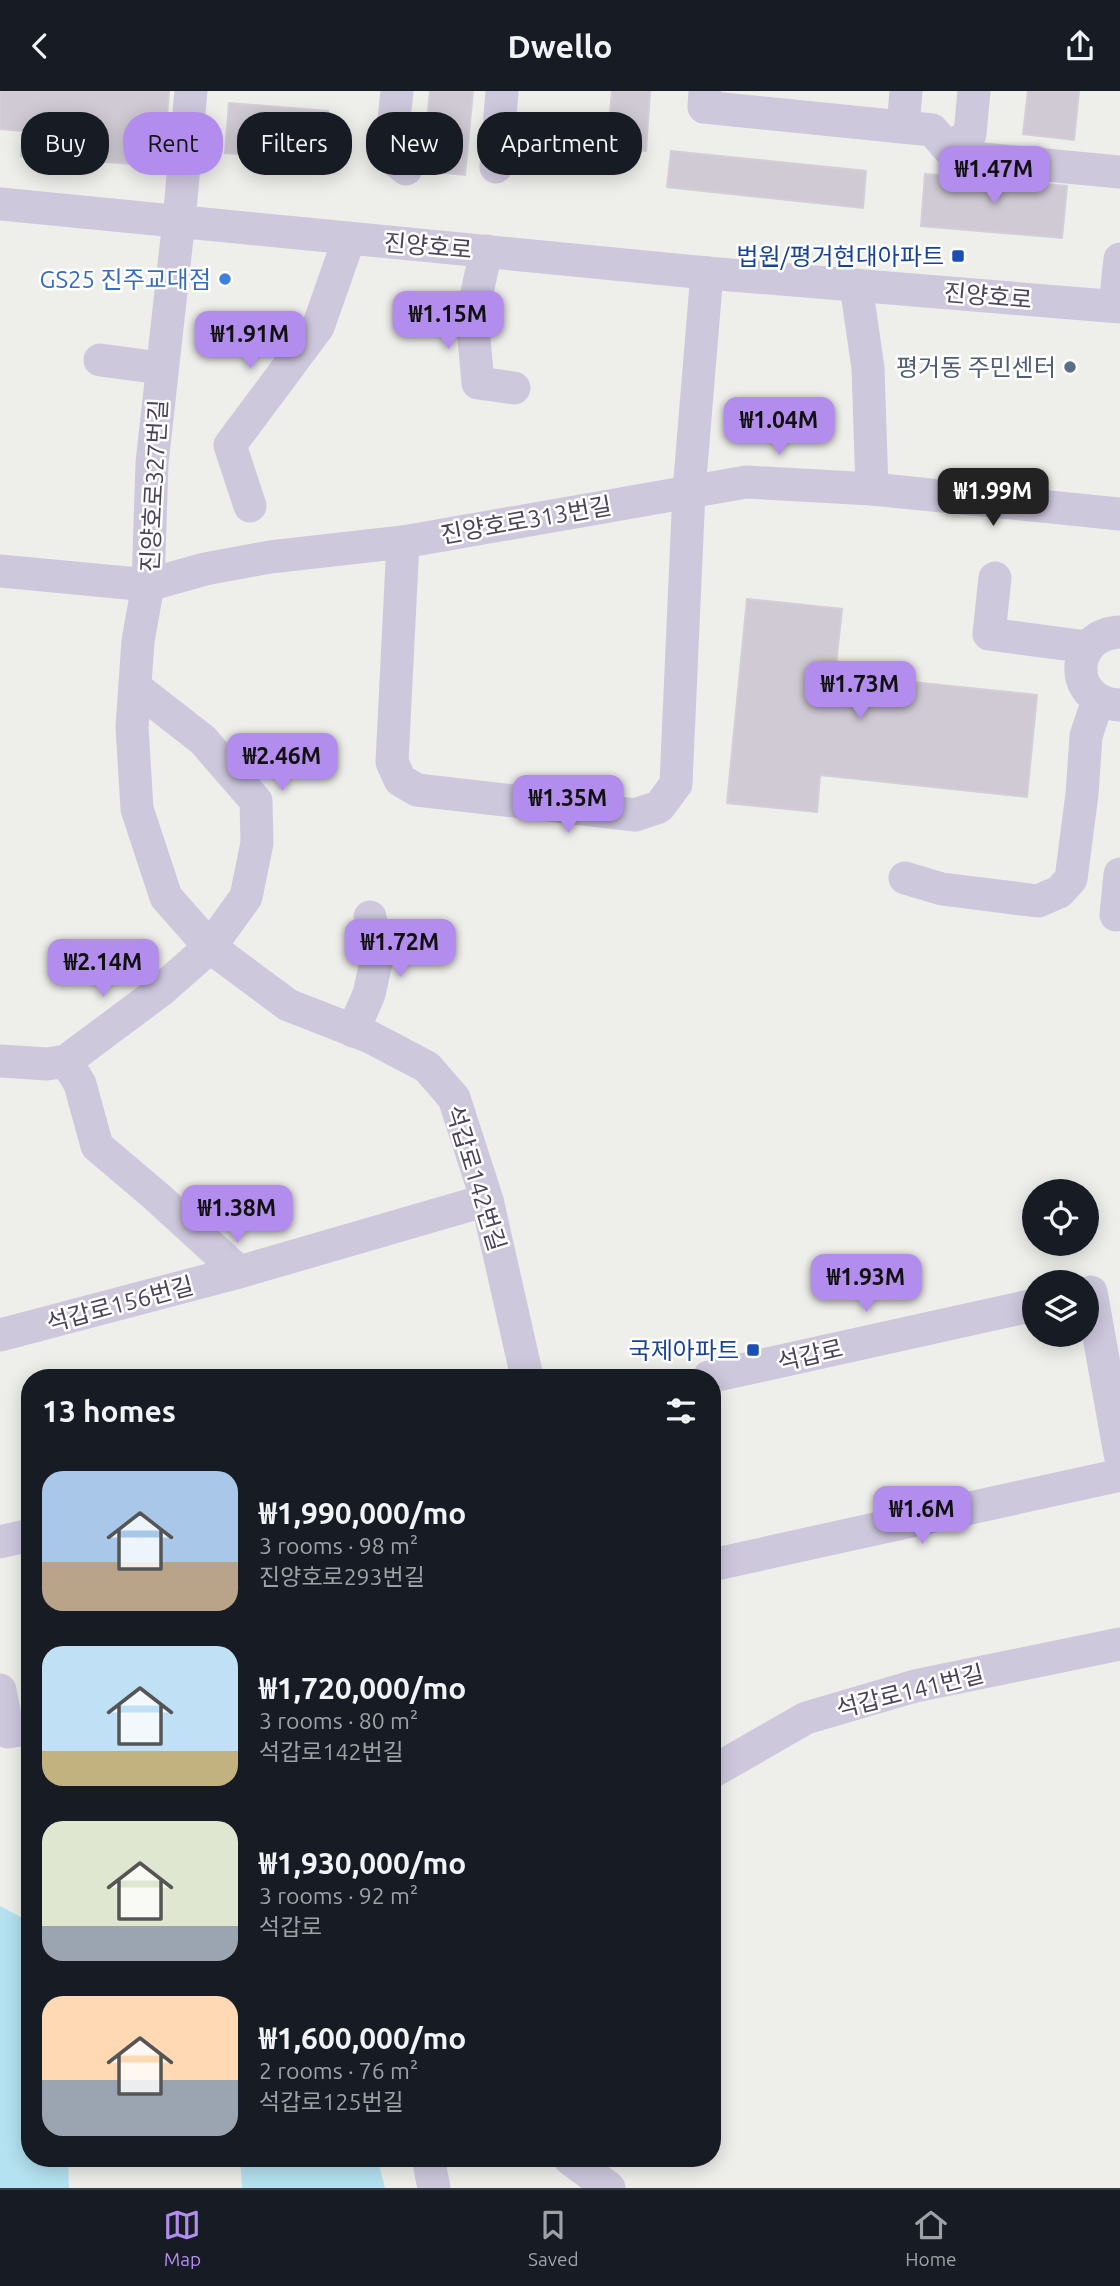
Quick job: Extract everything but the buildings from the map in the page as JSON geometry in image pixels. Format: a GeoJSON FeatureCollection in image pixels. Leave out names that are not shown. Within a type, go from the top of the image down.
{"type":"FeatureCollection","features":[{"type":"Feature","properties":{"kind":"street","name":"진양호로327번길"},"geometry":{"type":"LineString","coordinates":[[148,585],[152,463],[191,91]]}},
{"type":"Feature","properties":{"kind":"street"},"geometry":{"type":"LineString","coordinates":[[395,112],[397,91]]}},
{"type":"Feature","properties":{"kind":"street"},"geometry":{"type":"LineString","coordinates":[[500,112],[502,91]]}},
{"type":"Feature","properties":{"kind":"street"},"geometry":{"type":"LineString","coordinates":[[705,91],[704,107],[775,102],[903,127],[932,130],[949,149],[963,157],[1120,172]]}},
{"type":"Feature","properties":{"kind":"street"},"geometry":{"type":"LineString","coordinates":[[903,127],[906,91]]}},
{"type":"Feature","properties":{"kind":"street"},"geometry":{"type":"LineString","coordinates":[[949,149],[970,134],[974,91]]}},
{"type":"Feature","properties":{"kind":"street","name":"진양호로"},"geometry":{"type":"LineString","coordinates":[[0,204],[707,273],[1118,307]]}},
{"type":"Feature","properties":{"kind":"street"},"geometry":{"type":"LineString","coordinates":[[250,506],[230,445],[318,327],[349,239]]}},
{"type":"Feature","properties":{"kind":"street"},"geometry":{"type":"LineString","coordinates":[[486,251],[472,316],[478,383],[514,388]]}},
{"type":"Feature","properties":{"kind":"street"},"geometry":{"type":"LineString","coordinates":[[1118,307],[1120,259]]}},
{"type":"Feature","properties":{"kind":"street"},"geometry":{"type":"LineString","coordinates":[[403,542],[392,762],[400,780],[417,790],[635,815],[659,807],[676,784],[689,491],[707,273]]}},
{"type":"Feature","properties":{"kind":"street"},"geometry":{"type":"LineString","coordinates":[[856,285],[868,368],[872,489]]}},
{"type":"Feature","properties":{"kind":"street"},"geometry":{"type":"LineString","coordinates":[[100,360],[161,368]]}},
{"type":"Feature","properties":{"kind":"street","name":"진양호로313번길"},"geometry":{"type":"LineString","coordinates":[[148,585],[205,569],[270,557],[403,542],[746,482],[872,489],[1120,514]]}},
{"type":"Feature","properties":{"kind":"street"},"geometry":{"type":"LineString","coordinates":[[0,572],[148,585]]}},
{"type":"Feature","properties":{"kind":"street"},"geometry":{"type":"LineString","coordinates":[[995,578],[989,634],[1087,647]]}},
{"type":"Feature","properties":{"kind":"street","name":"석갑로142번길"},"geometry":{"type":"LineString","coordinates":[[148,585],[138,641],[132,727],[137,809],[166,897],[210,947],[288,1005],[370,1037],[427,1067],[454,1098],[487,1200],[525,1369]]}},
{"type":"Feature","properties":{"kind":"street"},"geometry":{"type":"LineString","coordinates":[[905,878],[942,888],[1038,901],[1059,892],[1071,879],[1086,736],[1109,703],[1089,692],[1083,682],[1080,670],[1082,658],[1087,647],[1096,639],[1119,626]]}},
{"type":"Feature","properties":{"kind":"street"},"geometry":{"type":"LineString","coordinates":[[0,1061],[47,1064],[66,1061],[160,991],[210,947],[246,897],[257,843],[256,801],[203,740],[135,687]]}},
{"type":"Feature","properties":{"kind":"street"},"geometry":{"type":"LineString","coordinates":[[1116,915],[1120,874]]}},
{"type":"Feature","properties":{"kind":"street"},"geometry":{"type":"LineString","coordinates":[[353,1031],[369,994],[377,958],[370,917]]}},
{"type":"Feature","properties":{"kind":"street","name":"석갑로156번길"},"geometry":{"type":"LineString","coordinates":[[66,1061],[80,1084],[97,1146],[239,1272]]}},
{"type":"Feature","properties":{"kind":"street","name":"석갑로156번길"},"geometry":{"type":"LineString","coordinates":[[0,1335],[239,1272],[487,1200]]}},
{"type":"Feature","properties":{"kind":"street"},"geometry":{"type":"LineString","coordinates":[[1099,1290],[1120,1454]]}},
{"type":"Feature","properties":{"kind":"street","name":"석갑로"},"geometry":{"type":"LineString","coordinates":[[721,1374],[1022,1308]]}},
{"type":"Feature","properties":{"kind":"street"},"geometry":{"type":"LineString","coordinates":[[721,1563],[1120,1475]]}},
{"type":"Feature","properties":{"kind":"street"},"geometry":{"type":"LineString","coordinates":[[0,1542],[21,1537]]}},
{"type":"Feature","properties":{"kind":"street","name":"석갑로141번길"},"geometry":{"type":"LineString","coordinates":[[721,1767],[806,1718],[915,1686],[1120,1644]]}},
{"type":"Feature","properties":{"kind":"street"},"geometry":{"type":"LineString","coordinates":[[0,1690],[17,1732]]}},
{"type":"Feature","properties":{"kind":"street"},"geometry":{"type":"LineString","coordinates":[[430,2167],[433,2188]]}},
{"type":"Feature","properties":{"kind":"street"},"geometry":{"type":"LineString","coordinates":[[581,2167],[609,2188]]}},
{"type":"Feature","properties":{"kind":"shaded area"},"geometry":{"type":"Polygon","coordinates":[[[0,1906],[21,1917],[21,2167],[68,2167],[69,2188],[0,2188],[0,1906]]]}},
{"type":"Feature","properties":{"kind":"shaded area"},"geometry":{"type":"Polygon","coordinates":[[[241,2167],[379,2167],[385,2188],[242,2188],[241,2167]]]}},
{"type":"Feature","properties":{"kind":"place","name":"법원/평거현대아파트"},"geometry":{"type":"Point","coordinates":[958,256]}},
{"type":"Feature","properties":{"kind":"place","name":"GS25 진주교대점"},"geometry":{"type":"Point","coordinates":[225,279]}},
{"type":"Feature","properties":{"kind":"place","name":"평거동 주민센터"},"geometry":{"type":"Point","coordinates":[1070,367]}},
{"type":"Feature","properties":{"kind":"place","name":"국제아파트"},"geometry":{"type":"Point","coordinates":[753,1350]}}]}
